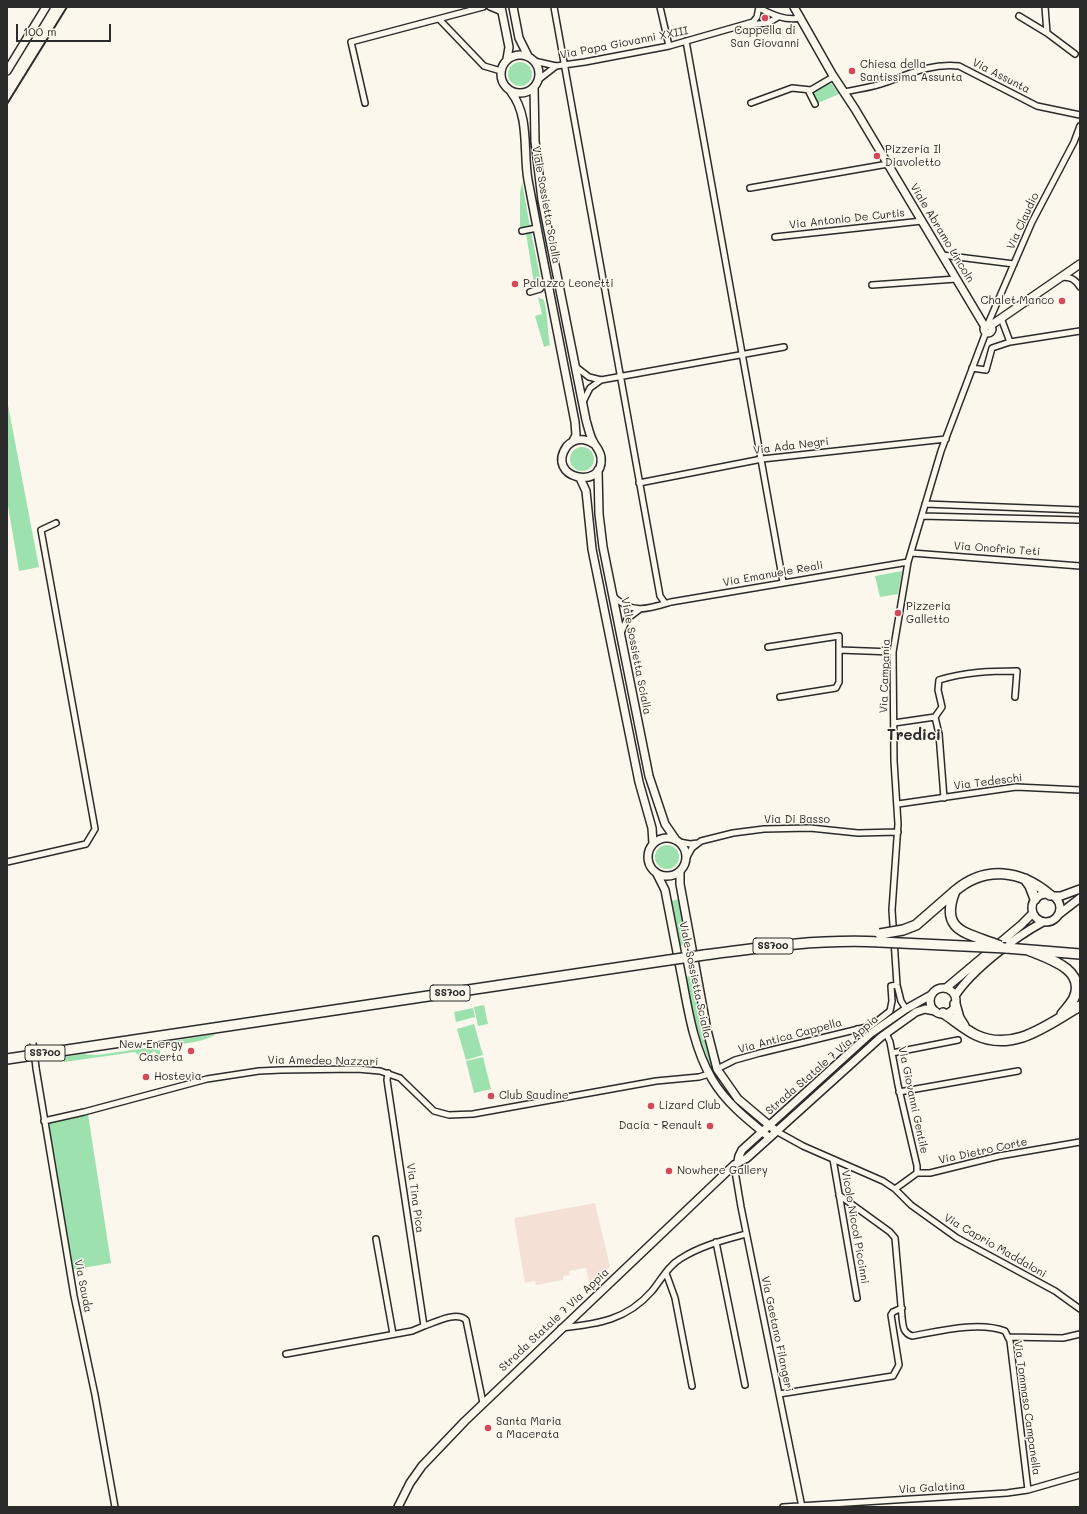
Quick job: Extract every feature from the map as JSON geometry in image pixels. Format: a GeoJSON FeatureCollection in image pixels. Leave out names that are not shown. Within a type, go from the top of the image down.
{"type":"FeatureCollection","features":[{"type":"Feature","properties":{"kind":"highway"},"geometry":{"type":"LineString","coordinates":[[880,938],[916,925],[955,891],[972,879],[990,873],[1014,874],[1041,888],[1051,896]]}},
{"type":"Feature","properties":{"kind":"highway"},"geometry":{"type":"LineString","coordinates":[[1024,878],[1030,886],[1036,899]]}},
{"type":"Feature","properties":{"kind":"highway"},"geometry":{"type":"LineString","coordinates":[[955,891],[950,912],[953,922],[959,931],[1006,948]]}},
{"type":"Feature","properties":{"kind":"highway"},"geometry":{"type":"LineString","coordinates":[[880,938],[1080,954]]}},
{"type":"Feature","properties":{"kind":"highway","name":"SS700"},"geometry":{"type":"LineString","coordinates":[[7,1059],[704,955],[804,943],[880,938]]}},
{"type":"Feature","properties":{"kind":"highway"},"geometry":{"type":"LineString","coordinates":[[1028,950],[1058,962],[1067,968],[1072,975],[1076,992],[1074,999],[1059,1018]]}},
{"type":"Feature","properties":{"kind":"highway"},"geometry":{"type":"LineString","coordinates":[[955,1000],[959,1018],[967,1030]]}},
{"type":"Feature","properties":{"kind":"highway"},"geometry":{"type":"LineString","coordinates":[[939,1012],[976,1035],[996,1042],[1017,1039],[1029,1035],[1080,1006]]}},
{"type":"Feature","properties":{"kind":"street"},"geometry":{"type":"LineString","coordinates":[[7,71],[46,7]]}},
{"type":"Feature","properties":{"kind":"street"},"geometry":{"type":"LineString","coordinates":[[365,103],[351,42],[483,7]]}},
{"type":"Feature","properties":{"kind":"street"},"geometry":{"type":"LineString","coordinates":[[439,19],[484,66],[501,71],[507,59],[509,46],[502,10],[490,7]]}},
{"type":"Feature","properties":{"kind":"street"},"geometry":{"type":"LineString","coordinates":[[512,92],[524,93],[534,87],[538,80],[539,72],[519,38],[513,7]]}},
{"type":"Feature","properties":{"kind":"street"},"geometry":{"type":"LineString","coordinates":[[554,7],[660,596],[665,604]]}},
{"type":"Feature","properties":{"kind":"street"},"geometry":{"type":"LineString","coordinates":[[660,7],[669,46]]}},
{"type":"Feature","properties":{"kind":"street"},"geometry":{"type":"LineString","coordinates":[[759,7],[778,17],[792,19],[801,18]]}},
{"type":"Feature","properties":{"kind":"street","name":"Via Papa Giovanni XXIII"},"geometry":{"type":"LineString","coordinates":[[531,58],[556,66],[669,46],[753,22],[757,17],[759,7]]}},
{"type":"Feature","properties":{"kind":"street","name":"Viale Abramo Lincoln"},"geometry":{"type":"LineString","coordinates":[[794,7],[833,76],[987,328]]}},
{"type":"Feature","properties":{"kind":"street"},"geometry":{"type":"LineString","coordinates":[[1045,7],[1046,33]]}},
{"type":"Feature","properties":{"kind":"street"},"geometry":{"type":"LineString","coordinates":[[1019,16],[1075,54]]}},
{"type":"Feature","properties":{"kind":"street","name":"Via Papa Giovanni XXIII"},"geometry":{"type":"LineString","coordinates":[[743,26],[768,23],[778,17]]}},
{"type":"Feature","properties":{"kind":"street"},"geometry":{"type":"LineString","coordinates":[[686,41],[783,582]]}},
{"type":"Feature","properties":{"kind":"street"},"geometry":{"type":"LineString","coordinates":[[507,59],[517,55],[531,58]]}},
{"type":"Feature","properties":{"kind":"street","name":"Via Assunta"},"geometry":{"type":"LineString","coordinates":[[844,92],[886,82],[908,73],[945,64],[959,66],[1037,106],[1080,115]]}},
{"type":"Feature","properties":{"kind":"street","name":"Via Papa Giovanni XXIII"},"geometry":{"type":"LineString","coordinates":[[538,80],[556,66]]}},
{"type":"Feature","properties":{"kind":"street","name":"Viale Sossietta Scialla"},"geometry":{"type":"LineString","coordinates":[[501,71],[503,83],[512,92],[517,100],[522,115],[527,172],[575,422],[576,435],[573,442],[564,452],[563,463],[569,473],[580,478],[586,491],[592,548],[639,782],[652,828],[653,844],[649,851],[648,862],[657,874],[665,890],[694,1033],[709,1074],[733,1107],[769,1137]]}},
{"type":"Feature","properties":{"kind":"street"},"geometry":{"type":"LineString","coordinates":[[751,103],[792,88],[808,90],[833,76]]}},
{"type":"Feature","properties":{"kind":"street","name":"Viale Sossietta Scialla"},"geometry":{"type":"LineString","coordinates":[[534,87],[535,141],[538,178],[583,404],[594,444],[599,450],[601,458],[598,470],[600,526],[653,791],[665,824],[684,849],[687,857],[685,865],[680,872],[680,884],[707,1030],[717,1069],[738,1099],[776,1131]]}},
{"type":"Feature","properties":{"kind":"street"},"geometry":{"type":"LineString","coordinates":[[808,90],[815,104]]}},
{"type":"Feature","properties":{"kind":"street","name":"Via Claudio"},"geometry":{"type":"LineString","coordinates":[[987,328],[1032,222],[1074,142],[1080,126]]}},
{"type":"Feature","properties":{"kind":"street"},"geometry":{"type":"LineString","coordinates":[[750,188],[888,164]]}},
{"type":"Feature","properties":{"kind":"street","name":"Via Antonio De Curtis"},"geometry":{"type":"LineString","coordinates":[[775,237],[922,221]]}},
{"type":"Feature","properties":{"kind":"street"},"geometry":{"type":"LineString","coordinates":[[523,231],[537,228]]}},
{"type":"Feature","properties":{"kind":"street"},"geometry":{"type":"LineString","coordinates":[[942,255],[1014,264]]}},
{"type":"Feature","properties":{"kind":"street"},"geometry":{"type":"LineString","coordinates":[[987,328],[1080,264]]}},
{"type":"Feature","properties":{"kind":"street"},"geometry":{"type":"LineString","coordinates":[[1061,277],[1071,277],[1080,287]]}},
{"type":"Feature","properties":{"kind":"street"},"geometry":{"type":"LineString","coordinates":[[547,278],[543,286],[533,292],[544,292],[551,299]]}},
{"type":"Feature","properties":{"kind":"street"},"geometry":{"type":"LineString","coordinates":[[872,285],[956,279]]}},
{"type":"Feature","properties":{"kind":"street"},"geometry":{"type":"LineString","coordinates":[[1001,318],[1010,342]]}},
{"type":"Feature","properties":{"kind":"street","name":"Via Campania"},"geometry":{"type":"LineString","coordinates":[[906,1009],[901,1001],[897,985],[892,910],[898,832],[898,804],[894,762],[894,652],[908,562],[946,439],[987,328]]}},
{"type":"Feature","properties":{"kind":"street"},"geometry":{"type":"LineString","coordinates":[[972,368],[986,370],[992,348],[1010,342],[1080,331]]}},
{"type":"Feature","properties":{"kind":"street"},"geometry":{"type":"LineString","coordinates":[[576,367],[589,377],[601,380],[784,347]]}},
{"type":"Feature","properties":{"kind":"street"},"geometry":{"type":"LineString","coordinates":[[583,404],[590,388],[601,380]]}},
{"type":"Feature","properties":{"kind":"street","name":"Via Ada Negri"},"geometry":{"type":"LineString","coordinates":[[639,482],[762,459],[946,439]]}},
{"type":"Feature","properties":{"kind":"street"},"geometry":{"type":"LineString","coordinates":[[573,442],[584,440],[594,444]]}},
{"type":"Feature","properties":{"kind":"street"},"geometry":{"type":"LineString","coordinates":[[580,478],[588,477],[598,470]]}},
{"type":"Feature","properties":{"kind":"street"},"geometry":{"type":"LineString","coordinates":[[926,504],[1080,510]]}},
{"type":"Feature","properties":{"kind":"street"},"geometry":{"type":"LineString","coordinates":[[922,516],[1080,520]]}},
{"type":"Feature","properties":{"kind":"street"},"geometry":{"type":"LineString","coordinates":[[7,862],[86,844],[95,828],[41,530],[56,523]]}},
{"type":"Feature","properties":{"kind":"street","name":"Via Onofrio Teti"},"geometry":{"type":"LineString","coordinates":[[912,553],[1080,566]]}},
{"type":"Feature","properties":{"kind":"street","name":"Via Emanuele Reali"},"geometry":{"type":"LineString","coordinates":[[613,596],[625,606],[641,609],[783,582],[908,562]]}},
{"type":"Feature","properties":{"kind":"street","name":"Via Emanuele Reali"},"geometry":{"type":"LineString","coordinates":[[621,634],[627,619],[641,609]]}},
{"type":"Feature","properties":{"kind":"street"},"geometry":{"type":"LineString","coordinates":[[768,647],[840,636],[839,682],[836,688],[780,697]]}},
{"type":"Feature","properties":{"kind":"street"},"geometry":{"type":"LineString","coordinates":[[839,650],[894,652]]}},
{"type":"Feature","properties":{"kind":"street"},"geometry":{"type":"LineString","coordinates":[[894,723],[935,717],[942,707],[938,690],[939,680],[954,676],[984,671],[1017,671],[1015,697]]}},
{"type":"Feature","properties":{"kind":"street"},"geometry":{"type":"LineString","coordinates":[[935,717],[939,734],[944,798]]}},
{"type":"Feature","properties":{"kind":"street","name":"Via Tedeschi"},"geometry":{"type":"LineString","coordinates":[[898,804],[1016,787],[1080,790]]}},
{"type":"Feature","properties":{"kind":"street","name":"Via Di Basso"},"geometry":{"type":"LineString","coordinates":[[678,841],[690,844],[698,843],[707,838],[764,829],[810,828],[858,833],[898,832]]}},
{"type":"Feature","properties":{"kind":"street"},"geometry":{"type":"LineString","coordinates":[[653,844],[658,840],[666,838],[678,841]]}},
{"type":"Feature","properties":{"kind":"street"},"geometry":{"type":"LineString","coordinates":[[687,857],[698,843]]}},
{"type":"Feature","properties":{"kind":"street"},"geometry":{"type":"LineString","coordinates":[[657,874],[669,877],[680,872]]}},
{"type":"Feature","properties":{"kind":"street"},"geometry":{"type":"LineString","coordinates":[[1043,922],[1033,913],[1032,908],[1036,899],[1042,895],[1061,896],[1080,889]]}},
{"type":"Feature","properties":{"kind":"street"},"geometry":{"type":"LineString","coordinates":[[1051,896],[1059,905],[1058,915]]}},
{"type":"Feature","properties":{"kind":"street"},"geometry":{"type":"LineString","coordinates":[[931,996],[931,1004],[939,1012],[949,1012],[955,1000],[972,975],[1025,932],[1043,922],[1051,921],[1080,898]]}},
{"type":"Feature","properties":{"kind":"street","name":"Strada Statale 7 Via Appia"},"geometry":{"type":"LineString","coordinates":[[736,1163],[740,1153],[865,1039],[906,1009],[931,996],[937,989],[946,988],[1021,926],[1033,913]]}},
{"type":"Feature","properties":{"kind":"street","name":"Via Campania"},"geometry":{"type":"LineString","coordinates":[[857,1029],[876,1024],[890,1011],[892,1001],[890,986],[897,985]]}},
{"type":"Feature","properties":{"kind":"street"},"geometry":{"type":"LineString","coordinates":[[946,988],[955,1000]]}},
{"type":"Feature","properties":{"kind":"street","name":"Strada Statale 7 Via Appia"},"geometry":{"type":"LineString","coordinates":[[398,1507],[410,1483],[422,1466],[483,1403],[736,1163],[746,1158],[886,1033],[916,1012],[925,1009],[939,1012]]}},
{"type":"Feature","properties":{"kind":"street","name":"Via Antica Cappella"},"geometry":{"type":"LineString","coordinates":[[717,1069],[734,1060],[857,1029],[865,1039]]}},
{"type":"Feature","properties":{"kind":"street","name":"Via Giovanni Gentile"},"geometry":{"type":"LineString","coordinates":[[886,1033],[892,1053],[917,1166],[917,1173]]}},
{"type":"Feature","properties":{"kind":"street"},"geometry":{"type":"LineString","coordinates":[[892,1053],[958,1040]]}},
{"type":"Feature","properties":{"kind":"street","name":"Via Sauda"},"geometry":{"type":"LineString","coordinates":[[33,1043],[44,1121],[73,1288],[115,1507]]}},
{"type":"Feature","properties":{"kind":"street","name":"Via Amedeo Nazzari"},"geometry":{"type":"LineString","coordinates":[[44,1121],[84,1112],[207,1079],[252,1072],[357,1069],[388,1073],[400,1078],[411,1087],[425,1104],[434,1111],[449,1115],[473,1114],[656,1081],[699,1077],[709,1074]]}},
{"type":"Feature","properties":{"kind":"street"},"geometry":{"type":"LineString","coordinates":[[900,1092],[1018,1071]]}},
{"type":"Feature","properties":{"kind":"street","name":"Via Tina Pica"},"geometry":{"type":"LineString","coordinates":[[388,1073],[388,1088],[424,1326]]}},
{"type":"Feature","properties":{"kind":"street","name":"Via Caprio Maddaloni"},"geometry":{"type":"LineString","coordinates":[[776,1131],[803,1146],[870,1174],[895,1189],[911,1205],[958,1238],[1055,1292],[1080,1309]]}},
{"type":"Feature","properties":{"kind":"street","name":"Via Dietro Corte"},"geometry":{"type":"LineString","coordinates":[[895,1189],[917,1173],[930,1172],[999,1156],[1080,1142]]}},
{"type":"Feature","properties":{"kind":"street","name":"Vicolo Niccol Piccinni"},"geometry":{"type":"LineString","coordinates":[[832,1159],[857,1298]]}},
{"type":"Feature","properties":{"kind":"street","name":"Via Gaetano Filangeri"},"geometry":{"type":"LineString","coordinates":[[736,1163],[746,1234],[802,1507]]}},
{"type":"Feature","properties":{"kind":"street","name":"Via Tommaso Campanella"},"geometry":{"type":"LineString","coordinates":[[839,1196],[890,1232],[895,1238],[904,1330],[907,1334],[912,1336],[955,1328],[996,1327],[1005,1331],[1008,1337],[1028,1490]]}},
{"type":"Feature","properties":{"kind":"street"},"geometry":{"type":"LineString","coordinates":[[561,1328],[599,1323],[624,1314],[636,1307],[680,1259],[716,1242],[746,1234]]}},
{"type":"Feature","properties":{"kind":"street"},"geometry":{"type":"LineString","coordinates":[[376,1239],[393,1334]]}},
{"type":"Feature","properties":{"kind":"street"},"geometry":{"type":"LineString","coordinates":[[716,1242],[745,1385]]}},
{"type":"Feature","properties":{"kind":"street"},"geometry":{"type":"LineString","coordinates":[[666,1273],[675,1298],[692,1386]]}},
{"type":"Feature","properties":{"kind":"street"},"geometry":{"type":"LineString","coordinates":[[779,1394],[893,1376],[899,1365],[891,1316],[893,1312],[902,1305]]}},
{"type":"Feature","properties":{"kind":"street"},"geometry":{"type":"LineString","coordinates":[[286,1354],[412,1331],[453,1317],[462,1317],[466,1320],[483,1403]]}},
{"type":"Feature","properties":{"kind":"street"},"geometry":{"type":"LineString","coordinates":[[1008,1337],[1063,1338],[1080,1334]]}},
{"type":"Feature","properties":{"kind":"street","name":"Via Galatina"},"geometry":{"type":"LineString","coordinates":[[783,1507],[1007,1494],[1028,1490],[1080,1475]]}},
{"type":"Feature","properties":{"kind":"shaded area"},"geometry":{"type":"Polygon","coordinates":[[[595,1203],[610,1267],[590,1286],[586,1268],[569,1271],[570,1275],[563,1276],[563,1280],[536,1285],[535,1281],[525,1283],[514,1218],[595,1203]]]}},
{"type":"Feature","properties":{"kind":"green space"},"geometry":{"type":"Polygon","coordinates":[[[520,62],[529,65],[532,74],[529,83],[520,86],[511,83],[508,74],[511,65],[520,62]]]}},
{"type":"Feature","properties":{"kind":"green space"},"geometry":{"type":"Polygon","coordinates":[[[831,83],[839,94],[818,103],[813,92],[831,83]]]}},
{"type":"Feature","properties":{"kind":"green space"},"geometry":{"type":"Polygon","coordinates":[[[522,182],[530,227],[520,229],[520,193],[522,182]]]}},
{"type":"Feature","properties":{"kind":"green space"},"geometry":{"type":"Polygon","coordinates":[[[531,232],[540,276],[539,281],[534,284],[526,233],[531,232]]]}},
{"type":"Feature","properties":{"kind":"green space"},"geometry":{"type":"Polygon","coordinates":[[[538,297],[544,300],[546,311],[550,345],[544,347],[535,316],[542,314],[538,297]]]}},
{"type":"Feature","properties":{"kind":"green space"},"geometry":{"type":"Polygon","coordinates":[[[7,400],[39,567],[19,571],[7,500],[7,400]]]}},
{"type":"Feature","properties":{"kind":"green space"},"geometry":{"type":"Polygon","coordinates":[[[582,447],[591,450],[594,459],[591,468],[582,471],[573,468],[570,459],[573,450],[582,447]]]}},
{"type":"Feature","properties":{"kind":"green space"},"geometry":{"type":"Polygon","coordinates":[[[902,571],[898,594],[880,597],[875,576],[902,571]]]}},
{"type":"Feature","properties":{"kind":"green space"},"geometry":{"type":"Polygon","coordinates":[[[662,845],[672,845],[679,852],[679,862],[672,869],[662,869],[655,862],[655,852],[662,845]]]}},
{"type":"Feature","properties":{"kind":"green space"},"geometry":{"type":"Polygon","coordinates":[[[679,899],[688,944],[679,946],[671,901],[679,899]]]}},
{"type":"Feature","properties":{"kind":"green space"},"geometry":{"type":"Polygon","coordinates":[[[694,975],[706,1047],[713,1067],[711,1068],[696,1026],[685,977],[694,975]]]}},
{"type":"Feature","properties":{"kind":"green space"},"geometry":{"type":"Polygon","coordinates":[[[484,1005],[488,1024],[478,1026],[474,1007],[484,1005]]]}},
{"type":"Feature","properties":{"kind":"green space"},"geometry":{"type":"Polygon","coordinates":[[[473,1008],[475,1017],[456,1022],[454,1012],[473,1008]]]}},
{"type":"Feature","properties":{"kind":"green space"},"geometry":{"type":"Polygon","coordinates":[[[474,1024],[483,1055],[466,1060],[457,1029],[474,1024]]]}},
{"type":"Feature","properties":{"kind":"green space"},"geometry":{"type":"Polygon","coordinates":[[[216,1034],[205,1039],[188,1043],[159,1043],[216,1034]]]}},
{"type":"Feature","properties":{"kind":"green space"},"geometry":{"type":"Polygon","coordinates":[[[146,1048],[160,1050],[160,1056],[157,1058],[155,1051],[148,1055],[139,1056],[135,1052],[64,1062],[63,1057],[82,1054],[97,1055],[146,1048]]]}},
{"type":"Feature","properties":{"kind":"green space"},"geometry":{"type":"Polygon","coordinates":[[[483,1057],[491,1089],[474,1093],[466,1061],[483,1057]]]}},
{"type":"Feature","properties":{"kind":"green space"},"geometry":{"type":"Polygon","coordinates":[[[88,1114],[111,1263],[71,1270],[47,1126],[50,1123],[88,1114]]]}},
{"type":"Feature","properties":{"kind":"railway"},"geometry":{"type":"LineString","coordinates":[[7,104],[67,7]]}},
{"type":"Feature","properties":{"kind":"place","name":"Cappella di San Giovanni"},"geometry":{"type":"Point","coordinates":[765,18]}},
{"type":"Feature","properties":{"kind":"place","name":"Chiesa della Santissima Assunta"},"geometry":{"type":"Point","coordinates":[852,71]}},
{"type":"Feature","properties":{"kind":"place","name":"Pizzeria Il Diavoletto"},"geometry":{"type":"Point","coordinates":[877,156]}},
{"type":"Feature","properties":{"kind":"place","name":"Palazzo Leonetti"},"geometry":{"type":"Point","coordinates":[515,284]}},
{"type":"Feature","properties":{"kind":"place","name":"Chalet Manco"},"geometry":{"type":"Point","coordinates":[1062,301]}},
{"type":"Feature","properties":{"kind":"place","name":"Pizzeria Galletto"},"geometry":{"type":"Point","coordinates":[898,613]}},
{"type":"Feature","properties":{"kind":"place","name":"New Energy Caserta"},"geometry":{"type":"Point","coordinates":[191,1051]}},
{"type":"Feature","properties":{"kind":"place","name":"Hostevìa"},"geometry":{"type":"Point","coordinates":[146,1077]}},
{"type":"Feature","properties":{"kind":"place","name":"Club Saudine"},"geometry":{"type":"Point","coordinates":[491,1096]}},
{"type":"Feature","properties":{"kind":"place","name":"Lizard Club"},"geometry":{"type":"Point","coordinates":[651,1106]}},
{"type":"Feature","properties":{"kind":"place","name":"Dacia - Renault"},"geometry":{"type":"Point","coordinates":[710,1126]}},
{"type":"Feature","properties":{"kind":"place","name":"Nowhere Gallery"},"geometry":{"type":"Point","coordinates":[669,1171]}},
{"type":"Feature","properties":{"kind":"place","name":"Santa Maria a Macerata"},"geometry":{"type":"Point","coordinates":[488,1428]}},
{"type":"Feature","properties":{"kind":"district","name":"Tredici"},"geometry":{"type":"Point","coordinates":[914,735]}}]}
